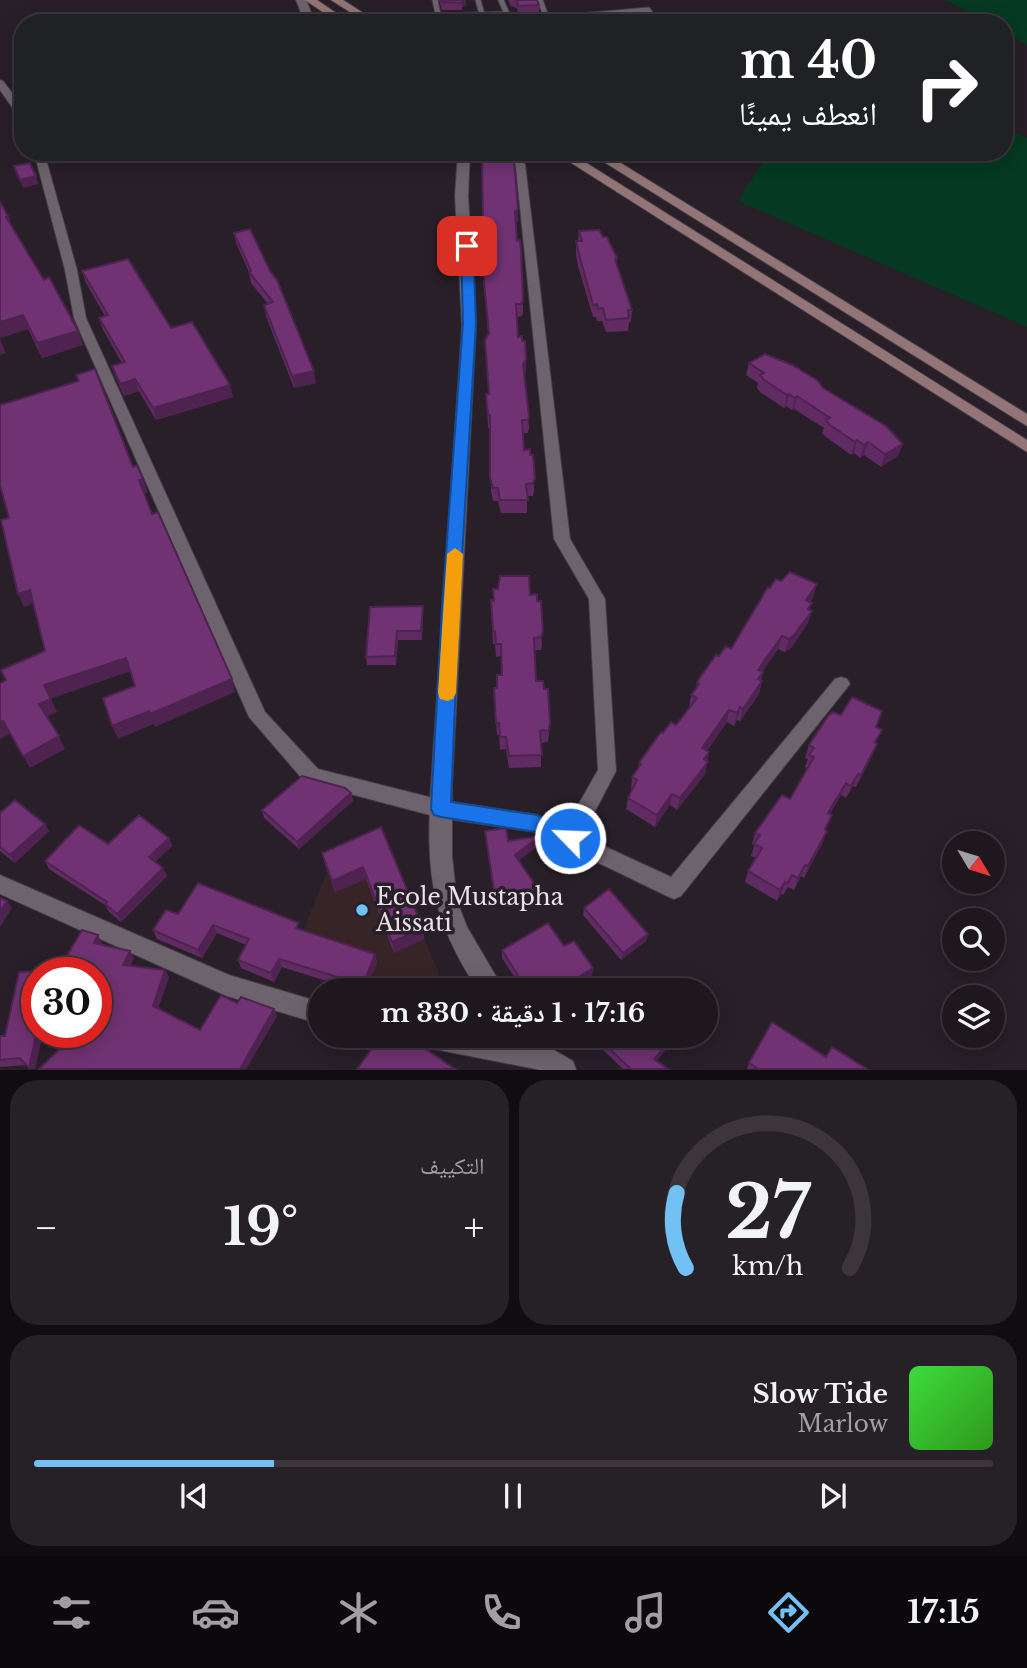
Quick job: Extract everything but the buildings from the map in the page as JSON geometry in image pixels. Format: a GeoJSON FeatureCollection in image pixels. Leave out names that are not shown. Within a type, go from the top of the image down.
{"type":"FeatureCollection","features":[{"type":"Feature","properties":{"kind":"main road"},"geometry":{"type":"LineString","coordinates":[[310,0],[332,14]]}},
{"type":"Feature","properties":{"kind":"main road"},"geometry":{"type":"LineString","coordinates":[[336,0],[359,14]]}},
{"type":"Feature","properties":{"kind":"main road"},"geometry":{"type":"LineString","coordinates":[[575,161],[789,294],[1027,447]]}},
{"type":"Feature","properties":{"kind":"main road"},"geometry":{"type":"LineString","coordinates":[[608,161],[1027,421]]}},
{"type":"Feature","properties":{"kind":"street"},"geometry":{"type":"LineString","coordinates":[[0,83],[14,102]]}},
{"type":"Feature","properties":{"kind":"street"},"geometry":{"type":"LineString","coordinates":[[41,161],[71,270],[80,318],[258,717],[312,776],[441,809],[537,824],[674,889],[841,684]]}},
{"type":"Feature","properties":{"kind":"street"},"geometry":{"type":"LineString","coordinates":[[463,161],[461,183],[469,268],[470,323],[439,844],[446,904],[484,978]]}},
{"type":"Feature","properties":{"kind":"street"},"geometry":{"type":"LineString","coordinates":[[511,161],[521,166],[562,539],[597,599],[607,771],[570,838]]}},
{"type":"Feature","properties":{"kind":"street"},"geometry":{"type":"LineString","coordinates":[[0,884],[227,985],[308,1009]]}},
{"type":"Feature","properties":{"kind":"street"},"geometry":{"type":"LineString","coordinates":[[480,1048],[555,1064]]}},
{"type":"Feature","properties":{"kind":"street"},"geometry":{"type":"LineString","coordinates":[[538,1048],[555,1064]]}},
{"type":"Feature","properties":{"kind":"lane"},"geometry":{"type":"LineString","coordinates":[[478,0],[482,14],[507,14],[501,0]]}},
{"type":"Feature","properties":{"kind":"lane"},"geometry":{"type":"LineString","coordinates":[[603,14],[648,10],[651,14]]}},
{"type":"Feature","properties":{"kind":"shaded area","name":"Ecole Mustapha Aissati"},"geometry":{"type":"Polygon","coordinates":[[[325,864],[400,881],[441,978],[316,978],[287,969],[327,872],[325,864]]]}},
{"type":"Feature","properties":{"kind":"green space"},"geometry":{"type":"Polygon","coordinates":[[[945,0],[1027,0],[1027,45],[1013,37],[1013,14],[972,14],[945,0]]]}},
{"type":"Feature","properties":{"kind":"green space"},"geometry":{"type":"Polygon","coordinates":[[[1013,132],[1027,138],[1027,327],[738,201],[763,161],[1013,161],[1013,132]]]}},
{"type":"Feature","properties":{"kind":"slow traffic"},"geometry":{"type":"LineString","coordinates":[[447,693],[455,554]]}},
{"type":"Feature","properties":{"kind":"place","name":"Ecole Mustapha Aissati"},"geometry":{"type":"Point","coordinates":[362,910]}},
{"type":"Feature","properties":{"kind":"route"},"geometry":{"type":"LineString","coordinates":[[467,246],[470,323],[441,809],[537,824],[570,838]]}}]}
